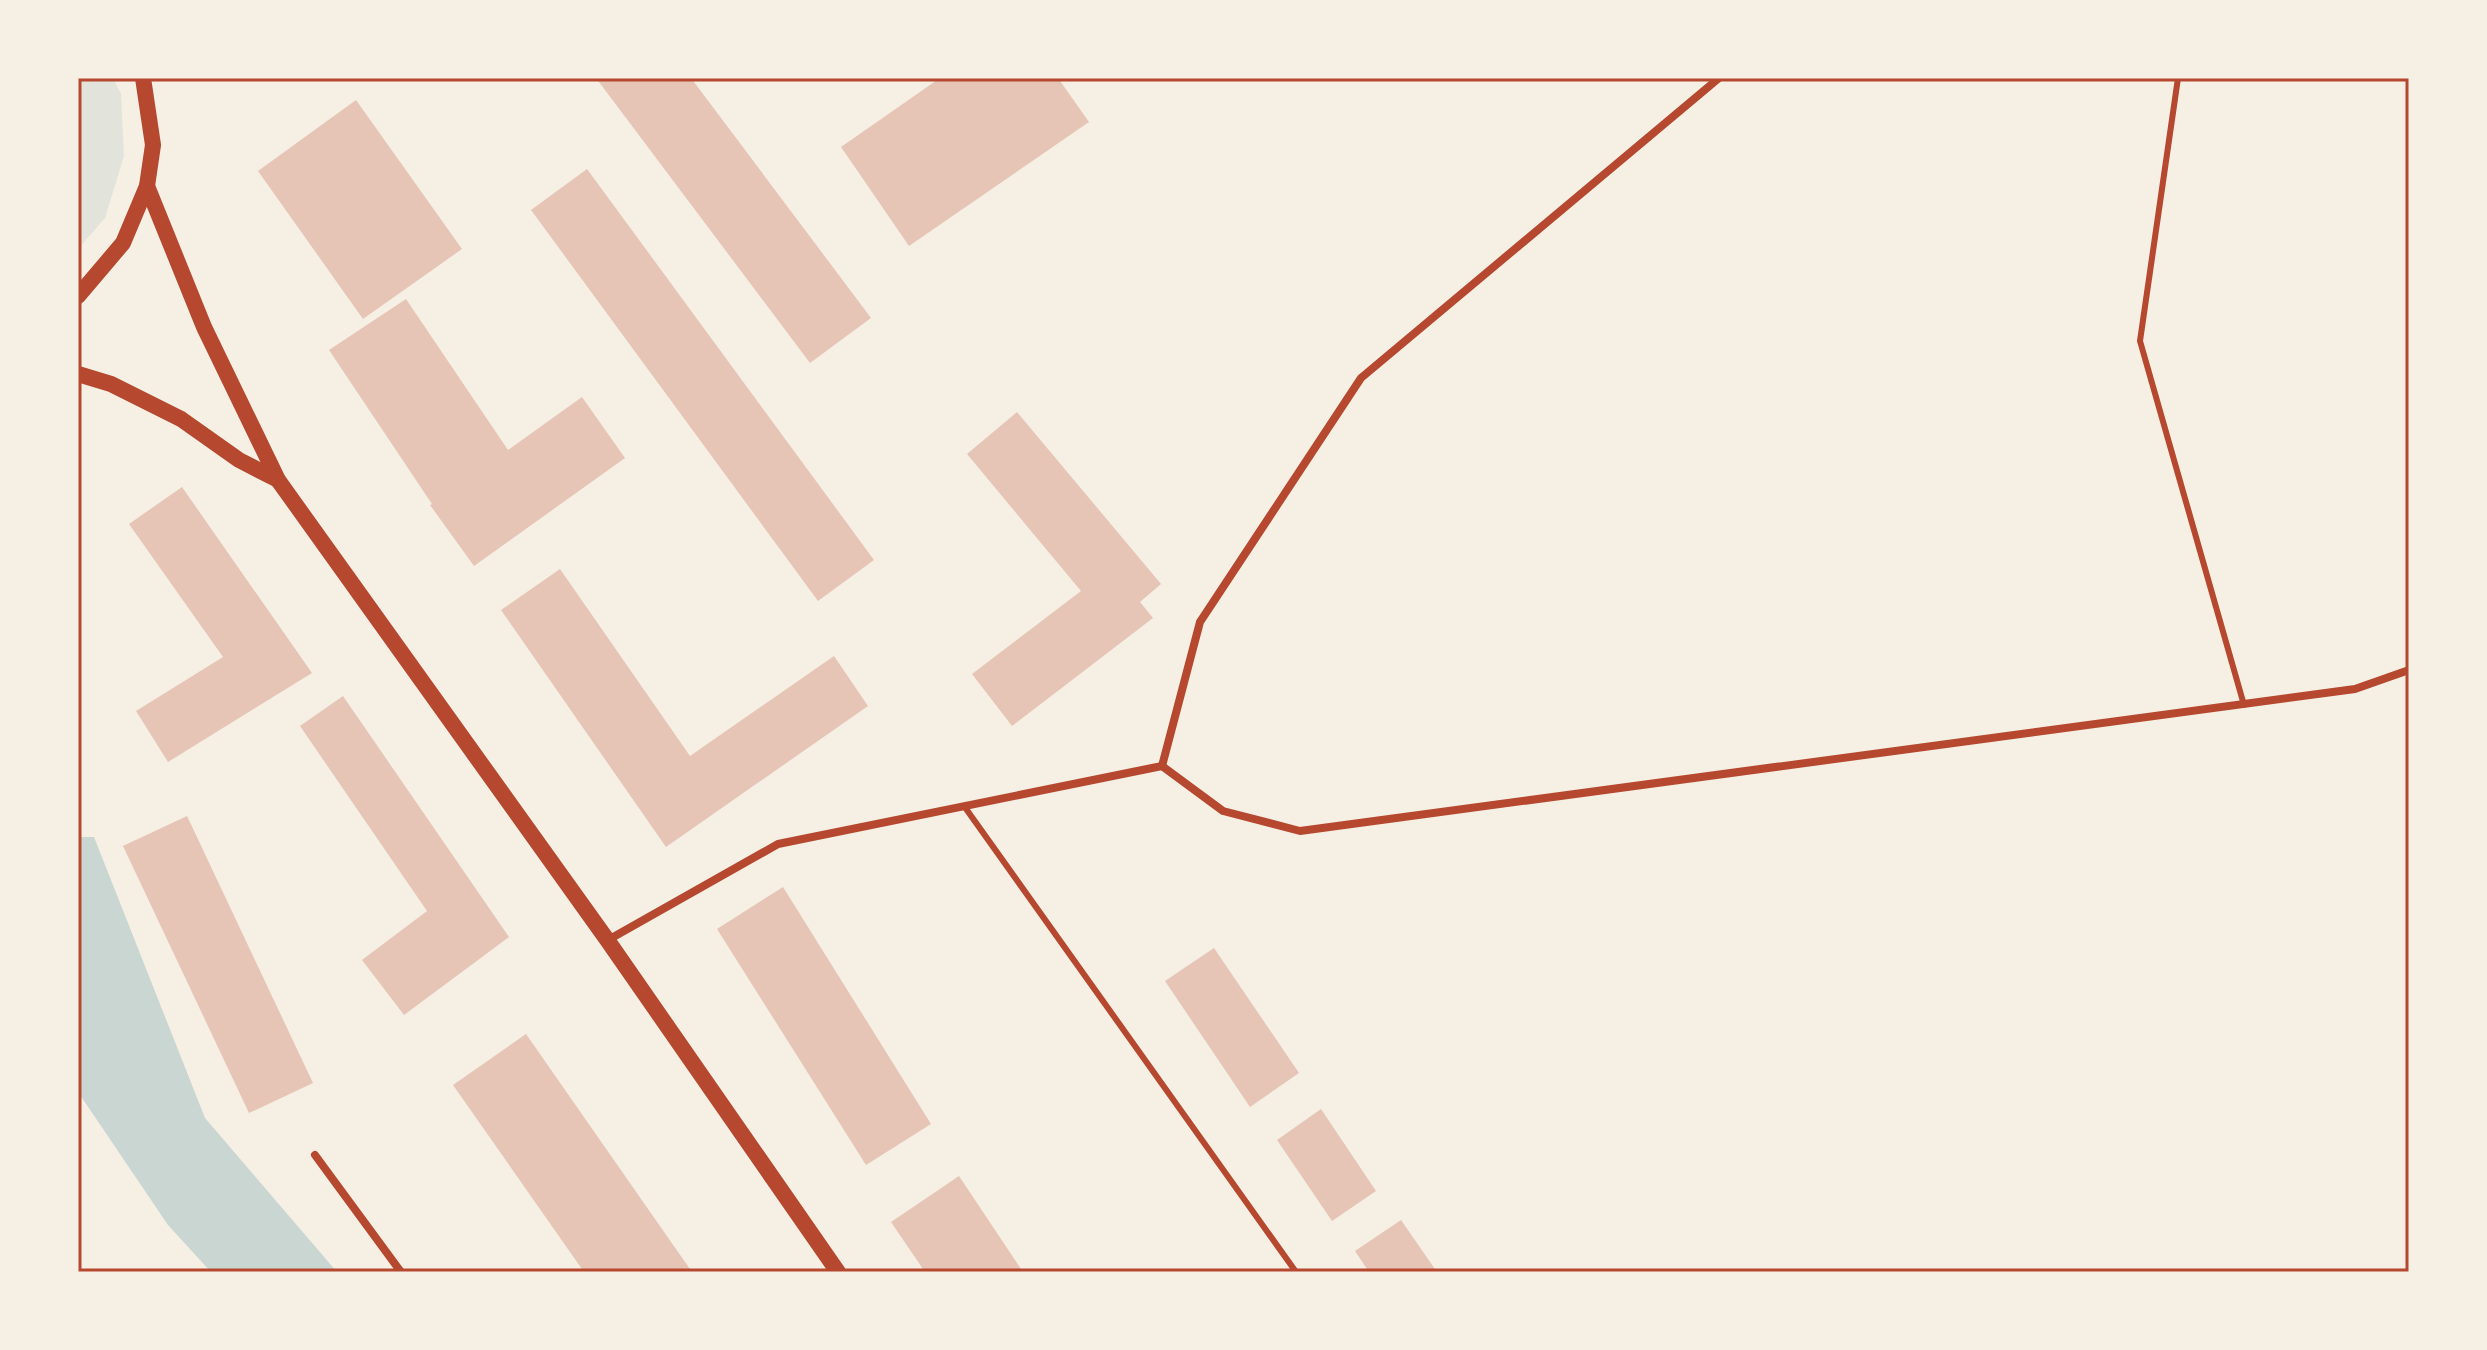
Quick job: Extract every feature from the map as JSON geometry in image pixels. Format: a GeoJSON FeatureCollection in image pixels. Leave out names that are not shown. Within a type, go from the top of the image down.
{"type":"FeatureCollection","features":[{"type":"Feature","properties":{"kind":"main road"},"geometry":{"type":"LineString","coordinates":[[78,296],[123,243],[147,186],[153,145],[143,78]]}},
{"type":"Feature","properties":{"kind":"main road"},"geometry":{"type":"LineString","coordinates":[[147,186],[204,327],[278,480],[608,941],[838,1272]]}},
{"type":"Feature","properties":{"kind":"main road"},"geometry":{"type":"LineString","coordinates":[[78,374],[111,384],[181,419],[239,460],[278,480]]}},
{"type":"Feature","properties":{"kind":"street"},"geometry":{"type":"LineString","coordinates":[[1162,766],[1200,622],[1361,378],[1719,78]]}},
{"type":"Feature","properties":{"kind":"street"},"geometry":{"type":"LineString","coordinates":[[608,941],[778,844],[1162,766],[1223,811],[1300,831],[2355,689],[2409,670]]}},
{"type":"Feature","properties":{"kind":"street"},"geometry":{"type":"LineString","coordinates":[[315,1155],[401,1272]]}},
{"type":"Feature","properties":{"kind":"lane"},"geometry":{"type":"LineString","coordinates":[[2178,78],[2140,341],[2244,705]]}},
{"type":"Feature","properties":{"kind":"lane"},"geometry":{"type":"LineString","coordinates":[[964,806],[1296,1272]]}},
{"type":"Feature","properties":{"kind":"shaded area"},"geometry":{"type":"Polygon","coordinates":[[[78,78],[113,78],[121,94],[124,156],[105,218],[78,249],[78,78]]]}},
{"type":"Feature","properties":{"kind":"shaded area"},"geometry":{"type":"Polygon","coordinates":[[[78,837],[94,837],[205,1118],[337,1272],[211,1272],[168,1225],[78,1092],[78,837]]]}},
{"type":"Feature","properties":{"kind":"building"},"geometry":{"type":"Polygon","coordinates":[[[596,78],[691,78],[871,318],[810,363],[596,78]]]}},
{"type":"Feature","properties":{"kind":"building"},"geometry":{"type":"Polygon","coordinates":[[[940,78],[1058,78],[1089,122],[909,246],[841,147],[940,78]]]}},
{"type":"Feature","properties":{"kind":"building"},"geometry":{"type":"Polygon","coordinates":[[[356,100],[462,249],[363,319],[258,171],[356,100]]]}},
{"type":"Feature","properties":{"kind":"building"},"geometry":{"type":"Polygon","coordinates":[[[587,169],[874,560],[818,601],[531,210],[587,169]]]}},
{"type":"Feature","properties":{"kind":"building"},"geometry":{"type":"Polygon","coordinates":[[[406,299],[508,450],[582,397],[625,458],[474,566],[430,505],[329,350],[406,299]]]}},
{"type":"Feature","properties":{"kind":"building"},"geometry":{"type":"Polygon","coordinates":[[[1017,412],[1161,584],[1140,602],[1153,618],[1012,726],[972,674],[1081,591],[967,454],[1017,412]]]}},
{"type":"Feature","properties":{"kind":"building"},"geometry":{"type":"Polygon","coordinates":[[[182,487],[312,673],[168,762],[136,711],[223,657],[129,524],[182,487]]]}},
{"type":"Feature","properties":{"kind":"building"},"geometry":{"type":"Polygon","coordinates":[[[560,569],[690,756],[834,656],[868,706],[666,847],[501,610],[560,569]]]}},
{"type":"Feature","properties":{"kind":"building"},"geometry":{"type":"Polygon","coordinates":[[[343,696],[509,937],[404,1015],[362,960],[427,911],[300,726],[343,696]]]}},
{"type":"Feature","properties":{"kind":"building"},"geometry":{"type":"Polygon","coordinates":[[[187,816],[313,1083],[249,1113],[123,846],[187,816]]]}},
{"type":"Feature","properties":{"kind":"building"},"geometry":{"type":"Polygon","coordinates":[[[783,887],[931,1124],[866,1165],[717,929],[783,887]]]}},
{"type":"Feature","properties":{"kind":"building"},"geometry":{"type":"Polygon","coordinates":[[[1214,948],[1299,1073],[1250,1107],[1165,981],[1214,948]]]}},
{"type":"Feature","properties":{"kind":"building"},"geometry":{"type":"Polygon","coordinates":[[[526,1034],[692,1272],[584,1272],[453,1085],[526,1034]]]}},
{"type":"Feature","properties":{"kind":"building"},"geometry":{"type":"Polygon","coordinates":[[[1321,1109],[1376,1191],[1332,1221],[1277,1140],[1321,1109]]]}},
{"type":"Feature","properties":{"kind":"building"},"geometry":{"type":"Polygon","coordinates":[[[959,1176],[1023,1272],[925,1272],[891,1222],[959,1176]]]}},
{"type":"Feature","properties":{"kind":"building"},"geometry":{"type":"Polygon","coordinates":[[[1401,1220],[1437,1272],[1369,1272],[1355,1251],[1401,1220]]]}}]}
